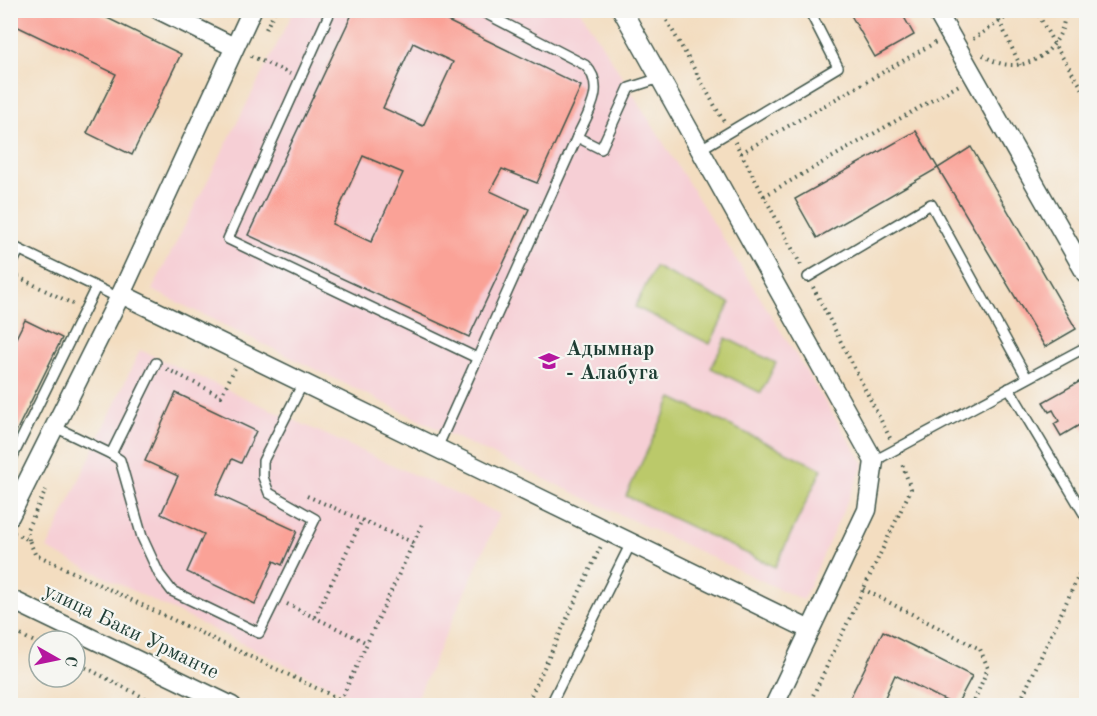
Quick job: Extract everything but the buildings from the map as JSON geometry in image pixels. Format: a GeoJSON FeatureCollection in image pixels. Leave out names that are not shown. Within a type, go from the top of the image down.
{"type":"FeatureCollection","features":[{"type":"Feature","properties":{"kind":"street"},"geometry":{"type":"LineString","coordinates":[[159,10],[234,47]]}},
{"type":"Feature","properties":{"kind":"street"},"geometry":{"type":"LineString","coordinates":[[10,516],[120,296],[252,10]]}},
{"type":"Feature","properties":{"kind":"street"},"geometry":{"type":"LineString","coordinates":[[622,10],[874,461],[867,510],[774,705]]}},
{"type":"Feature","properties":{"kind":"street"},"geometry":{"type":"LineString","coordinates":[[936,10],[1086,274]]}},
{"type":"Feature","properties":{"kind":"street"},"geometry":{"type":"LineString","coordinates":[[120,296],[810,630]]}},
{"type":"Feature","properties":{"kind":"street","name":"улица Баки Урманче"},"geometry":{"type":"LineString","coordinates":[[10,599],[232,705]]}},
{"type":"Feature","properties":{"kind":"lane"},"geometry":{"type":"LineString","coordinates":[[331,10],[228,239],[477,358]]}},
{"type":"Feature","properties":{"kind":"lane"},"geometry":{"type":"LineString","coordinates":[[437,448],[577,137],[594,97],[596,82],[592,72],[585,65],[479,10]]}},
{"type":"Feature","properties":{"kind":"lane"},"geometry":{"type":"LineString","coordinates":[[699,150],[838,67],[809,10]]}},
{"type":"Feature","properties":{"kind":"lane"},"geometry":{"type":"LineString","coordinates":[[577,137],[601,149],[629,88],[660,78]]}},
{"type":"Feature","properties":{"kind":"lane"},"geometry":{"type":"LineString","coordinates":[[808,277],[931,204],[1027,378]]}},
{"type":"Feature","properties":{"kind":"lane"},"geometry":{"type":"LineString","coordinates":[[10,268],[15,247],[96,287],[120,296]]}},
{"type":"Feature","properties":{"kind":"lane"},"geometry":{"type":"LineString","coordinates":[[10,462],[96,287]]}},
{"type":"Feature","properties":{"kind":"lane"},"geometry":{"type":"LineString","coordinates":[[874,461],[1086,347]]}},
{"type":"Feature","properties":{"kind":"lane"},"geometry":{"type":"LineString","coordinates":[[111,454],[156,363]]}},
{"type":"Feature","properties":{"kind":"lane"},"geometry":{"type":"LineString","coordinates":[[55,427],[120,460],[142,537],[159,574],[172,591],[259,633],[315,519],[269,494],[263,477],[263,461],[303,383]]}},
{"type":"Feature","properties":{"kind":"lane"},"geometry":{"type":"LineString","coordinates":[[1009,388],[1086,517]]}},
{"type":"Feature","properties":{"kind":"lane"},"geometry":{"type":"LineString","coordinates":[[550,705],[631,543]]}},
{"type":"Feature","properties":{"kind":"path"},"geometry":{"type":"LineString","coordinates":[[994,10],[1020,65]]}},
{"type":"Feature","properties":{"kind":"path"},"geometry":{"type":"LineString","coordinates":[[741,153],[950,34],[964,31],[969,42],[1017,10]]}},
{"type":"Feature","properties":{"kind":"path"},"geometry":{"type":"LineString","coordinates":[[1036,10],[1054,44],[1086,94]]}},
{"type":"Feature","properties":{"kind":"path"},"geometry":{"type":"LineString","coordinates":[[977,50],[997,63],[1020,65],[1042,57],[1054,44],[1062,29],[1065,10]]}},
{"type":"Feature","properties":{"kind":"path"},"geometry":{"type":"LineString","coordinates":[[234,47],[300,79]]}},
{"type":"Feature","properties":{"kind":"path"},"geometry":{"type":"LineString","coordinates":[[764,196],[974,77]]}},
{"type":"Feature","properties":{"kind":"path"},"geometry":{"type":"LineString","coordinates":[[10,274],[84,310]]}},
{"type":"Feature","properties":{"kind":"path"},"geometry":{"type":"LineString","coordinates":[[156,363],[221,396],[224,388]]}},
{"type":"Feature","properties":{"kind":"path"},"geometry":{"type":"LineString","coordinates":[[303,494],[414,543]]}},
{"type":"Feature","properties":{"kind":"path"},"geometry":{"type":"LineString","coordinates":[[315,617],[362,520]]}},
{"type":"Feature","properties":{"kind":"path"},"geometry":{"type":"LineString","coordinates":[[338,705],[423,522]]}},
{"type":"Feature","properties":{"kind":"path"},"geometry":{"type":"LineString","coordinates":[[10,531],[29,540],[35,554],[354,705]]}},
{"type":"Feature","properties":{"kind":"path"},"geometry":{"type":"LineString","coordinates":[[526,705],[608,531]]}},
{"type":"Feature","properties":{"kind":"path"},"geometry":{"type":"LineString","coordinates":[[1018,705],[1086,560]]}},
{"type":"Feature","properties":{"kind":"path"},"geometry":{"type":"LineString","coordinates":[[863,590],[980,649],[988,669],[972,705]]}},
{"type":"Feature","properties":{"kind":"path"},"geometry":{"type":"LineString","coordinates":[[276,598],[367,643]]}},
{"type":"Feature","properties":{"kind":"path"},"geometry":{"type":"LineString","coordinates":[[10,630],[27,638]]}},
{"type":"Feature","properties":{"kind":"path"},"geometry":{"type":"LineString","coordinates":[[87,668],[160,705]]}},
{"type":"Feature","properties":{"kind":"shaded area","name":"Адымнар - Алабуга"},"geometry":{"type":"Polygon","coordinates":[[[294,11],[581,11],[864,464],[803,600],[444,432],[152,290],[294,11]]]}},
{"type":"Feature","properties":{"kind":"shaded area"},"geometry":{"type":"Polygon","coordinates":[[[140,350],[500,514],[414,705],[369,705],[47,549],[140,350]]]}},
{"type":"Feature","properties":{"kind":"green space"},"geometry":{"type":"Polygon","coordinates":[[[655,267],[730,303],[710,344],[635,307],[655,267]]]}},
{"type":"Feature","properties":{"kind":"green space"},"geometry":{"type":"Polygon","coordinates":[[[726,338],[776,363],[761,393],[711,368],[726,338]]]}},
{"type":"Feature","properties":{"kind":"green space"},"geometry":{"type":"Polygon","coordinates":[[[672,398],[822,469],[775,567],[626,496],[672,398]]]}},
{"type":"Feature","properties":{"kind":"place","name":"Адымнар - Алабуга"},"geometry":{"type":"Point","coordinates":[549,361]}}]}
